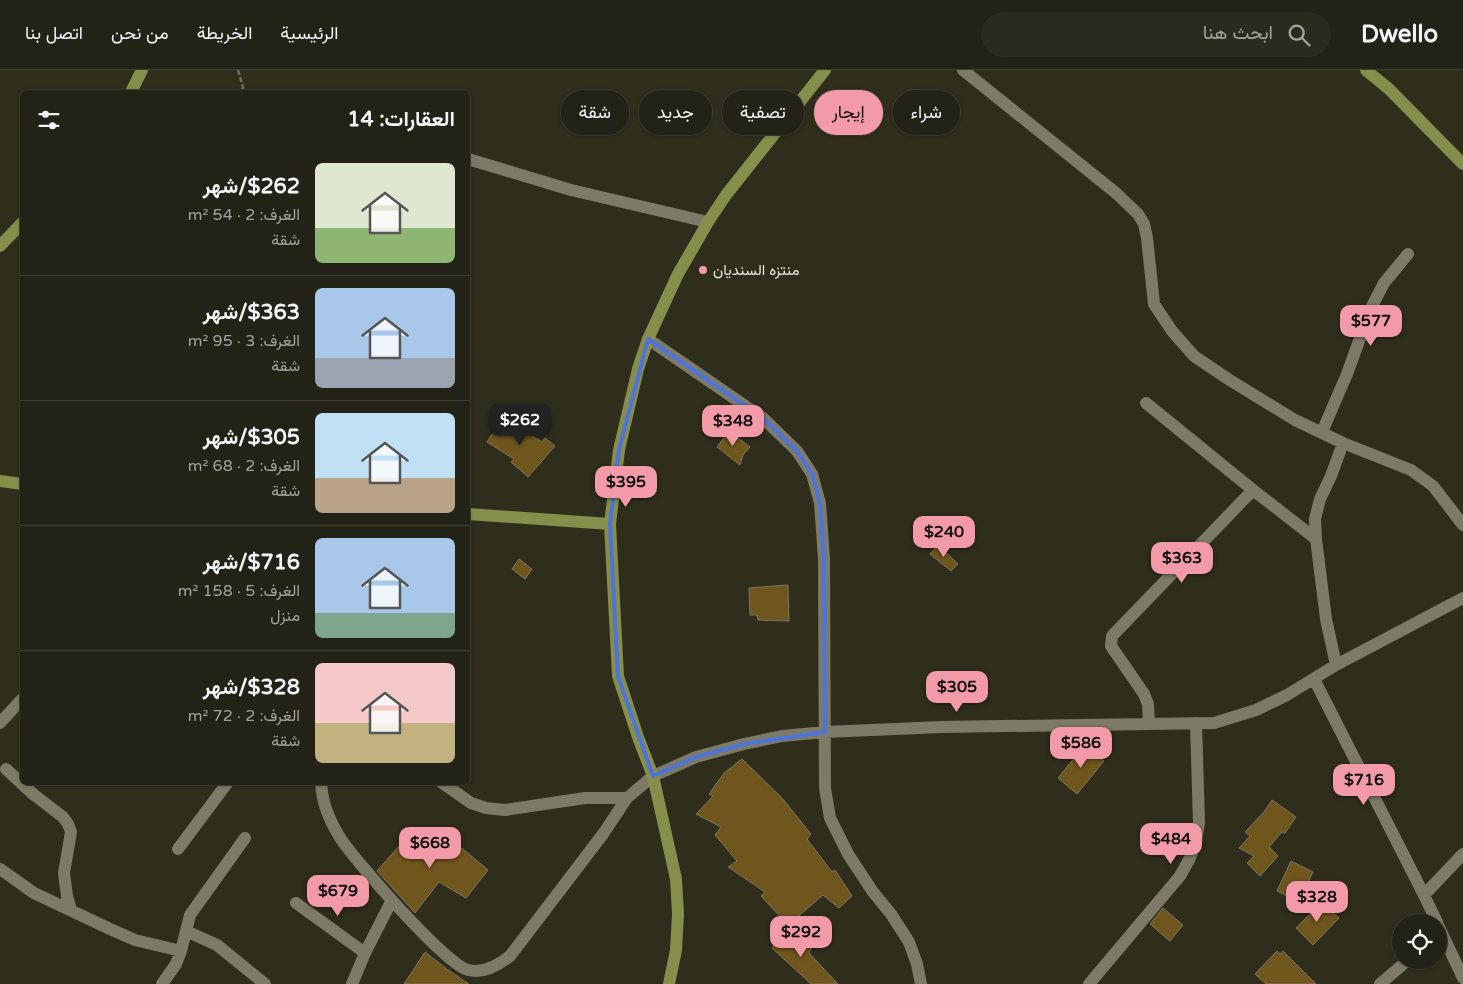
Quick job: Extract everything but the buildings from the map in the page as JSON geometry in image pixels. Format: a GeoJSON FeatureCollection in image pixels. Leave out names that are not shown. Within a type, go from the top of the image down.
{"type":"FeatureCollection","features":[{"type":"Feature","properties":{"kind":"street"},"geometry":{"type":"LineString","coordinates":[[132,90],[142,70]]}},
{"type":"Feature","properties":{"kind":"street"},"geometry":{"type":"LineString","coordinates":[[669,984],[676,950],[678,914],[676,880],[654,776],[639,740],[618,676],[610,524],[619,450],[638,369],[648,339],[675,281],[708,222],[745,170],[825,70]]}},
{"type":"Feature","properties":{"kind":"street"},"geometry":{"type":"LineString","coordinates":[[963,70],[1116,193],[1138,214],[1144,224],[1147,238],[1154,304],[1172,332],[1194,356],[1295,420],[1343,443],[1411,470],[1433,486],[1463,525]]}},
{"type":"Feature","properties":{"kind":"street"},"geometry":{"type":"LineString","coordinates":[[1366,70],[1389,89],[1463,164]]}},
{"type":"Feature","properties":{"kind":"street"},"geometry":{"type":"LineString","coordinates":[[470,160],[571,190],[708,222]]}},
{"type":"Feature","properties":{"kind":"street"},"geometry":{"type":"LineString","coordinates":[[0,246],[20,225]]}},
{"type":"Feature","properties":{"kind":"street"},"geometry":{"type":"LineString","coordinates":[[1322,432],[1371,308],[1384,283],[1408,254]]}},
{"type":"Feature","properties":{"kind":"street"},"geometry":{"type":"LineString","coordinates":[[648,339],[763,418],[797,451],[812,474],[820,502],[824,559],[825,788],[830,818],[848,854],[873,892],[891,914],[908,942],[917,964],[921,984]]}},
{"type":"Feature","properties":{"kind":"street"},"geometry":{"type":"LineString","coordinates":[[1146,403],[1316,539]]}},
{"type":"Feature","properties":{"kind":"street"},"geometry":{"type":"LineString","coordinates":[[1336,665],[1326,619],[1315,518],[1320,499],[1343,443]]}},
{"type":"Feature","properties":{"kind":"street"},"geometry":{"type":"LineString","coordinates":[[0,481],[20,484]]}},
{"type":"Feature","properties":{"kind":"street"},"geometry":{"type":"LineString","coordinates":[[1149,723],[1148,704],[1144,694],[1111,646],[1111,639],[1253,490]]}},
{"type":"Feature","properties":{"kind":"street"},"geometry":{"type":"LineString","coordinates":[[470,514],[610,524]]}},
{"type":"Feature","properties":{"kind":"street"},"geometry":{"type":"LineString","coordinates":[[321,785],[323,804],[340,838],[356,860],[450,960],[468,970],[483,970],[497,966],[510,956],[603,834],[627,798],[654,776],[696,757],[782,736],[824,732],[951,727],[1214,723],[1256,710],[1287,695],[1336,665],[1463,598]]}},
{"type":"Feature","properties":{"kind":"street"},"geometry":{"type":"LineString","coordinates":[[1314,679],[1432,914]]}},
{"type":"Feature","properties":{"kind":"street"},"geometry":{"type":"LineString","coordinates":[[0,723],[20,701]]}},
{"type":"Feature","properties":{"kind":"street"},"geometry":{"type":"LineString","coordinates":[[1090,984],[1180,876],[1189,860],[1196,842],[1199,823],[1196,723]]}},
{"type":"Feature","properties":{"kind":"street"},"geometry":{"type":"LineString","coordinates":[[6,769],[20,782]]}},
{"type":"Feature","properties":{"kind":"street"},"geometry":{"type":"LineString","coordinates":[[23,785],[63,817],[68,824],[71,832],[64,884],[72,910]]}},
{"type":"Feature","properties":{"kind":"street"},"geometry":{"type":"LineString","coordinates":[[178,849],[226,785]]}},
{"type":"Feature","properties":{"kind":"street"},"geometry":{"type":"LineString","coordinates":[[444,785],[471,803],[486,808],[505,810],[585,798],[627,798]]}},
{"type":"Feature","properties":{"kind":"street"},"geometry":{"type":"LineString","coordinates":[[162,984],[176,964],[190,915],[246,838]]}},
{"type":"Feature","properties":{"kind":"street"},"geometry":{"type":"LineString","coordinates":[[1424,895],[1463,854]]}},
{"type":"Feature","properties":{"kind":"street"},"geometry":{"type":"LineString","coordinates":[[0,869],[34,893],[135,940],[181,951]]}},
{"type":"Feature","properties":{"kind":"street"},"geometry":{"type":"LineString","coordinates":[[352,984],[365,953],[392,900]]}},
{"type":"Feature","properties":{"kind":"street"},"geometry":{"type":"LineString","coordinates":[[296,903],[365,953]]}},
{"type":"Feature","properties":{"kind":"street"},"geometry":{"type":"LineString","coordinates":[[186,932],[217,945],[265,984]]}},
{"type":"Feature","properties":{"kind":"street"},"geometry":{"type":"LineString","coordinates":[[1447,945],[1463,978]]}},
{"type":"Feature","properties":{"kind":"street"},"geometry":{"type":"LineString","coordinates":[[1380,984],[1398,969]]}},
{"type":"Feature","properties":{"kind":"path"},"geometry":{"type":"LineString","coordinates":[[238,70],[242,90]]}},
{"type":"Feature","properties":{"kind":"highlighted area"},"geometry":{"type":"Polygon","coordinates":[[[648,339],[763,418],[797,451],[812,474],[820,503],[824,559],[825,732],[744,744],[696,757],[653,776],[618,676],[610,524],[619,450],[648,339]]]}},
{"type":"Feature","properties":{"kind":"place","name":"منتزه السنديان"},"geometry":{"type":"Point","coordinates":[703,270]}}]}
